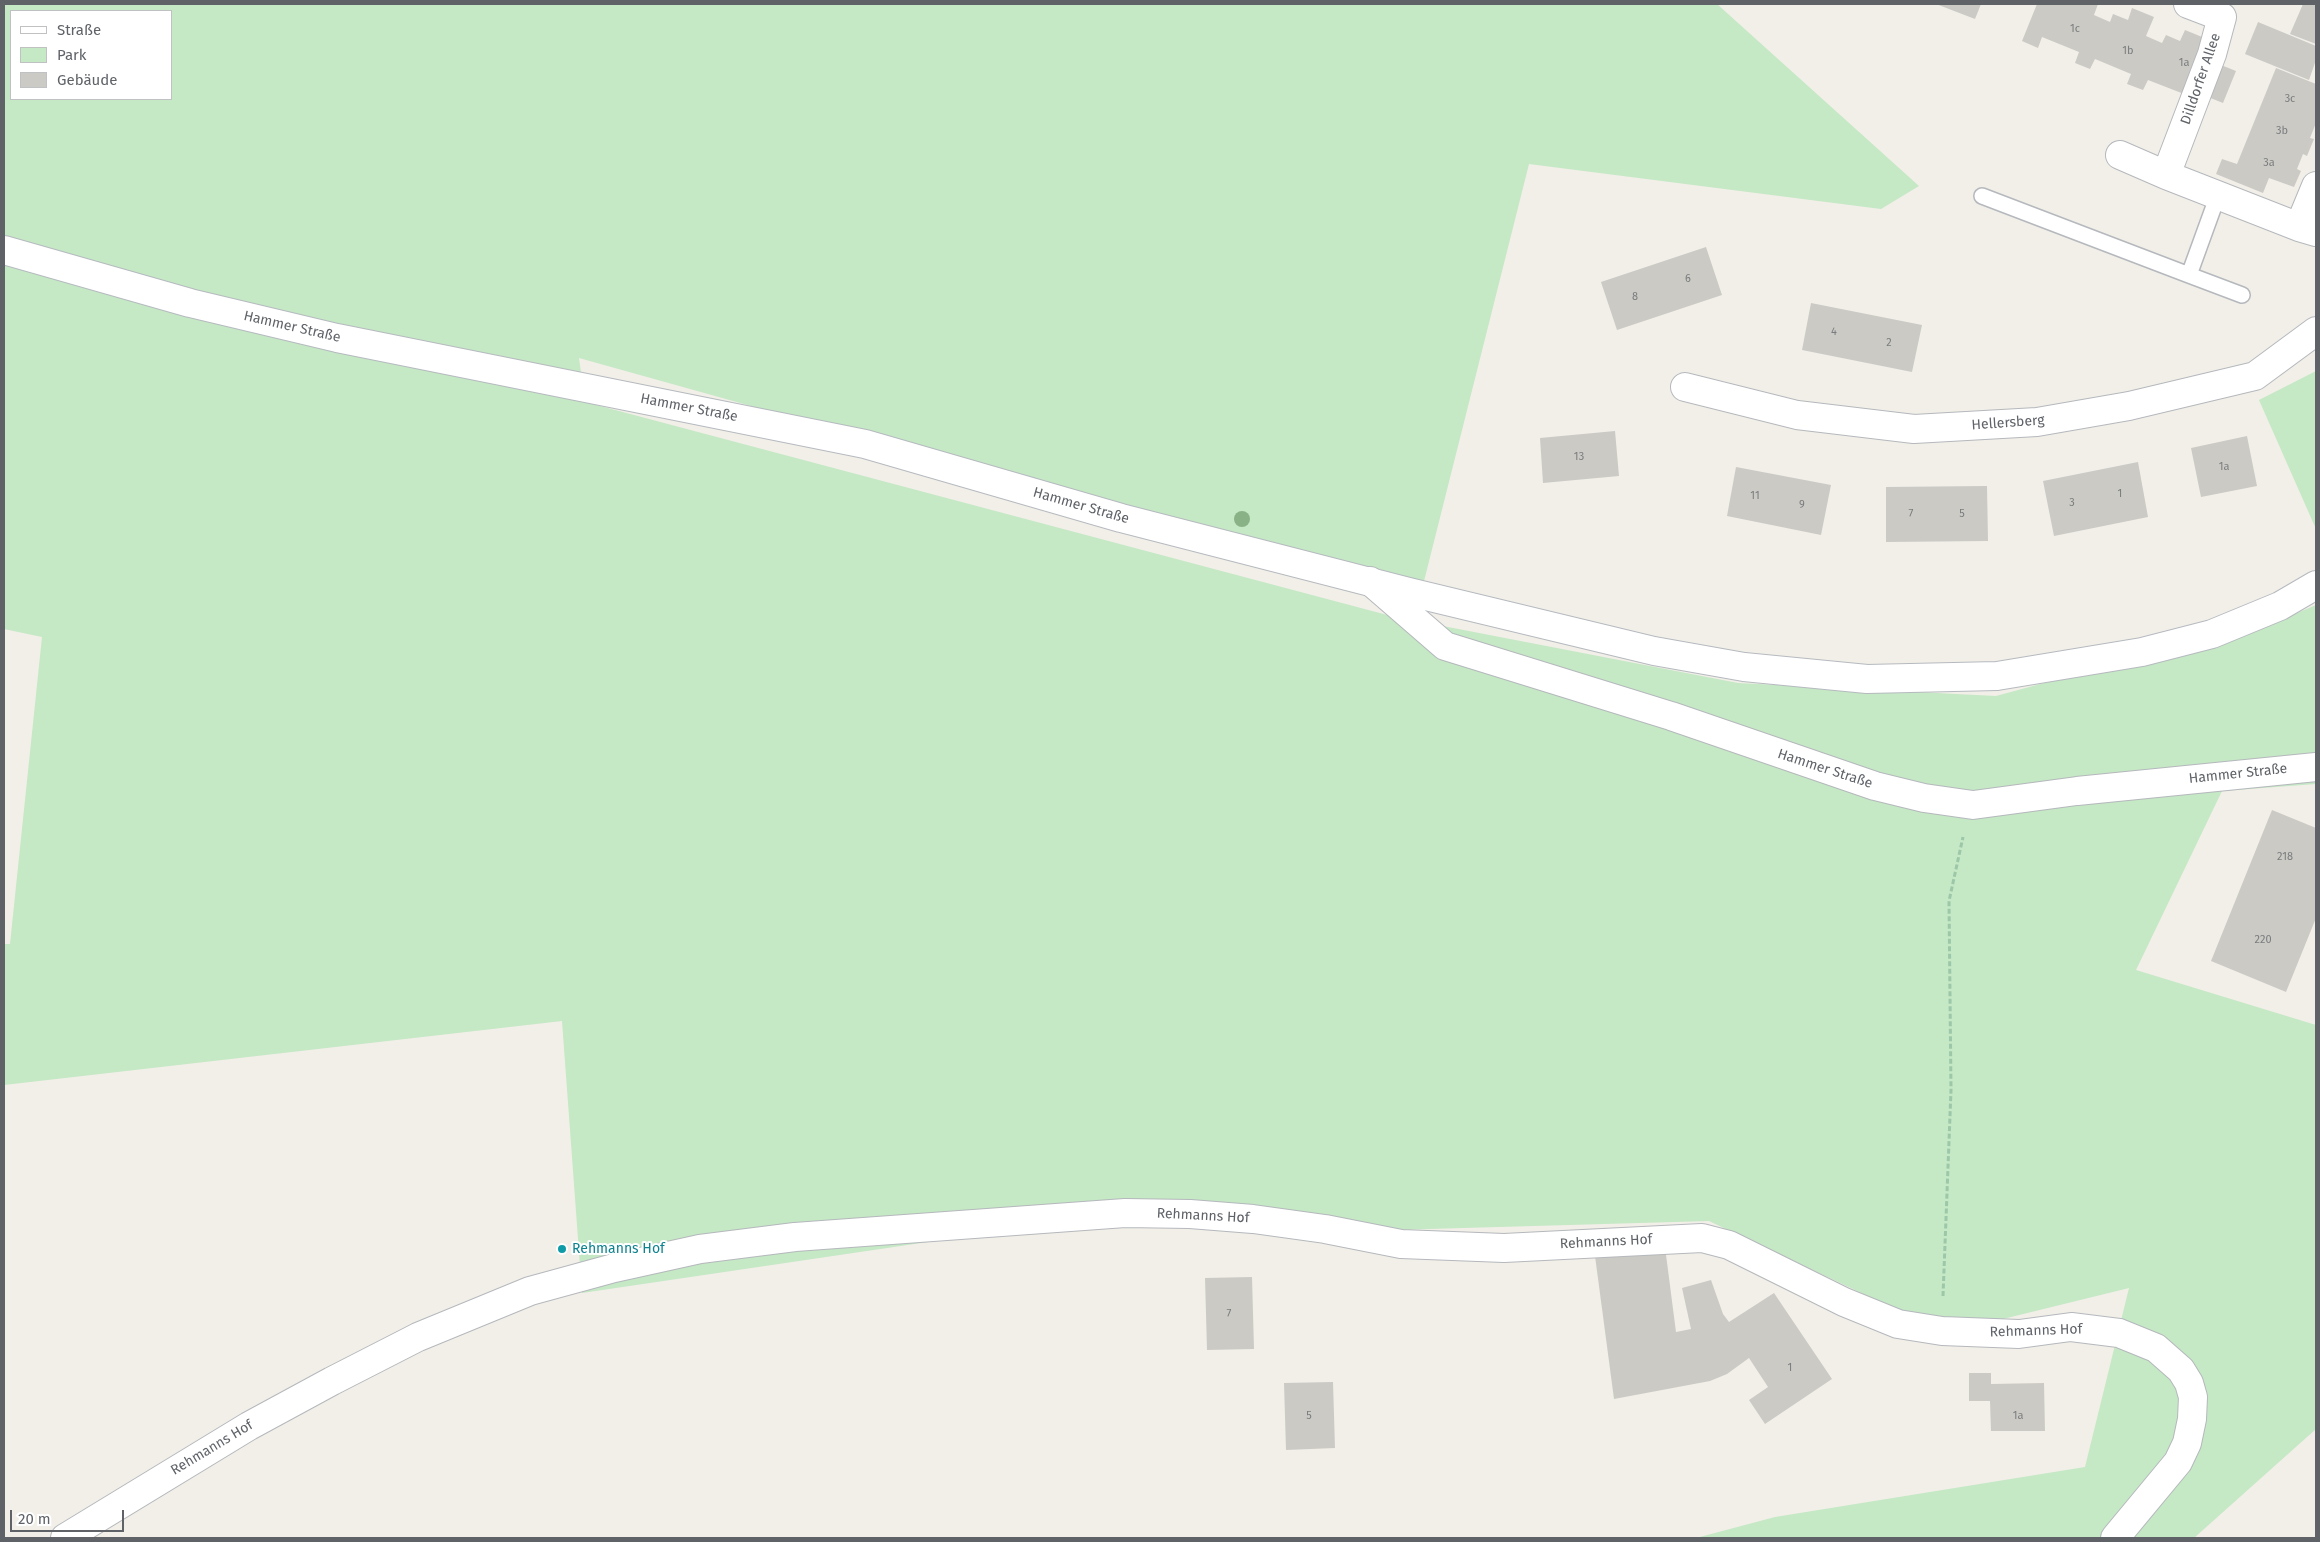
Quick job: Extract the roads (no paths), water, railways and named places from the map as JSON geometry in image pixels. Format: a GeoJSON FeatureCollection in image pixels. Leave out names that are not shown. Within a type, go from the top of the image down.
{"type":"FeatureCollection","features":[{"type":"Feature","properties":{"kind":"street","name":"Dilldorfer Allee"},"geometry":{"type":"LineString","coordinates":[[2166,175],[2212,54],[2222,17],[2188,4]]}},
{"type":"Feature","properties":{"kind":"street"},"geometry":{"type":"LineString","coordinates":[[2120,156],[2308,230],[2316,186]]}},
{"type":"Feature","properties":{"kind":"street","name":"Hammer Straße"},"geometry":{"type":"LineString","coordinates":[[4,250],[190,303],[337,338],[866,444],[1121,518],[1370,582],[1654,651],[1744,667],[1867,679],[1997,676],[2142,652],[2212,634],[2280,606],[2316,585]]}},
{"type":"Feature","properties":{"kind":"street","name":"Hellersberg"},"geometry":{"type":"LineString","coordinates":[[1685,387],[1797,415],[1914,429],[2038,422],[2129,406],[2255,376],[2316,331]]}},
{"type":"Feature","properties":{"kind":"street","name":"Hammer Straße"},"geometry":{"type":"LineString","coordinates":[[1370,582],[1445,646],[1671,716],[1875,786],[1924,798],[1973,805],[2077,791],[2316,767]]}},
{"type":"Feature","properties":{"kind":"street","name":"Rehmanns Hof"},"geometry":{"type":"LineString","coordinates":[[64,1538],[249,1426],[349,1372],[444,1327],[530,1291],[614,1268],[700,1249],[795,1237],[1134,1213],[1190,1214],[1253,1219],[1325,1229],[1401,1244],[1504,1248],[1702,1238],[1728,1245],[1844,1302],[1898,1324],[1942,1332],[2019,1334],[2070,1328],[2119,1333],[2156,1348],[2181,1370],[2189,1383],[2194,1397],[2192,1419],[2178,1462],[2115,1538]]}},
{"type":"Feature","properties":{"kind":"lane"},"geometry":{"type":"LineString","coordinates":[[2189,275],[2218,195]]}},
{"type":"Feature","properties":{"kind":"lane"},"geometry":{"type":"LineString","coordinates":[[1982,196],[2242,295]]}},
{"type":"Feature","properties":{"kind":"place","name":"Rehmanns Hof"},"geometry":{"type":"Point","coordinates":[562,1249]}}]}
